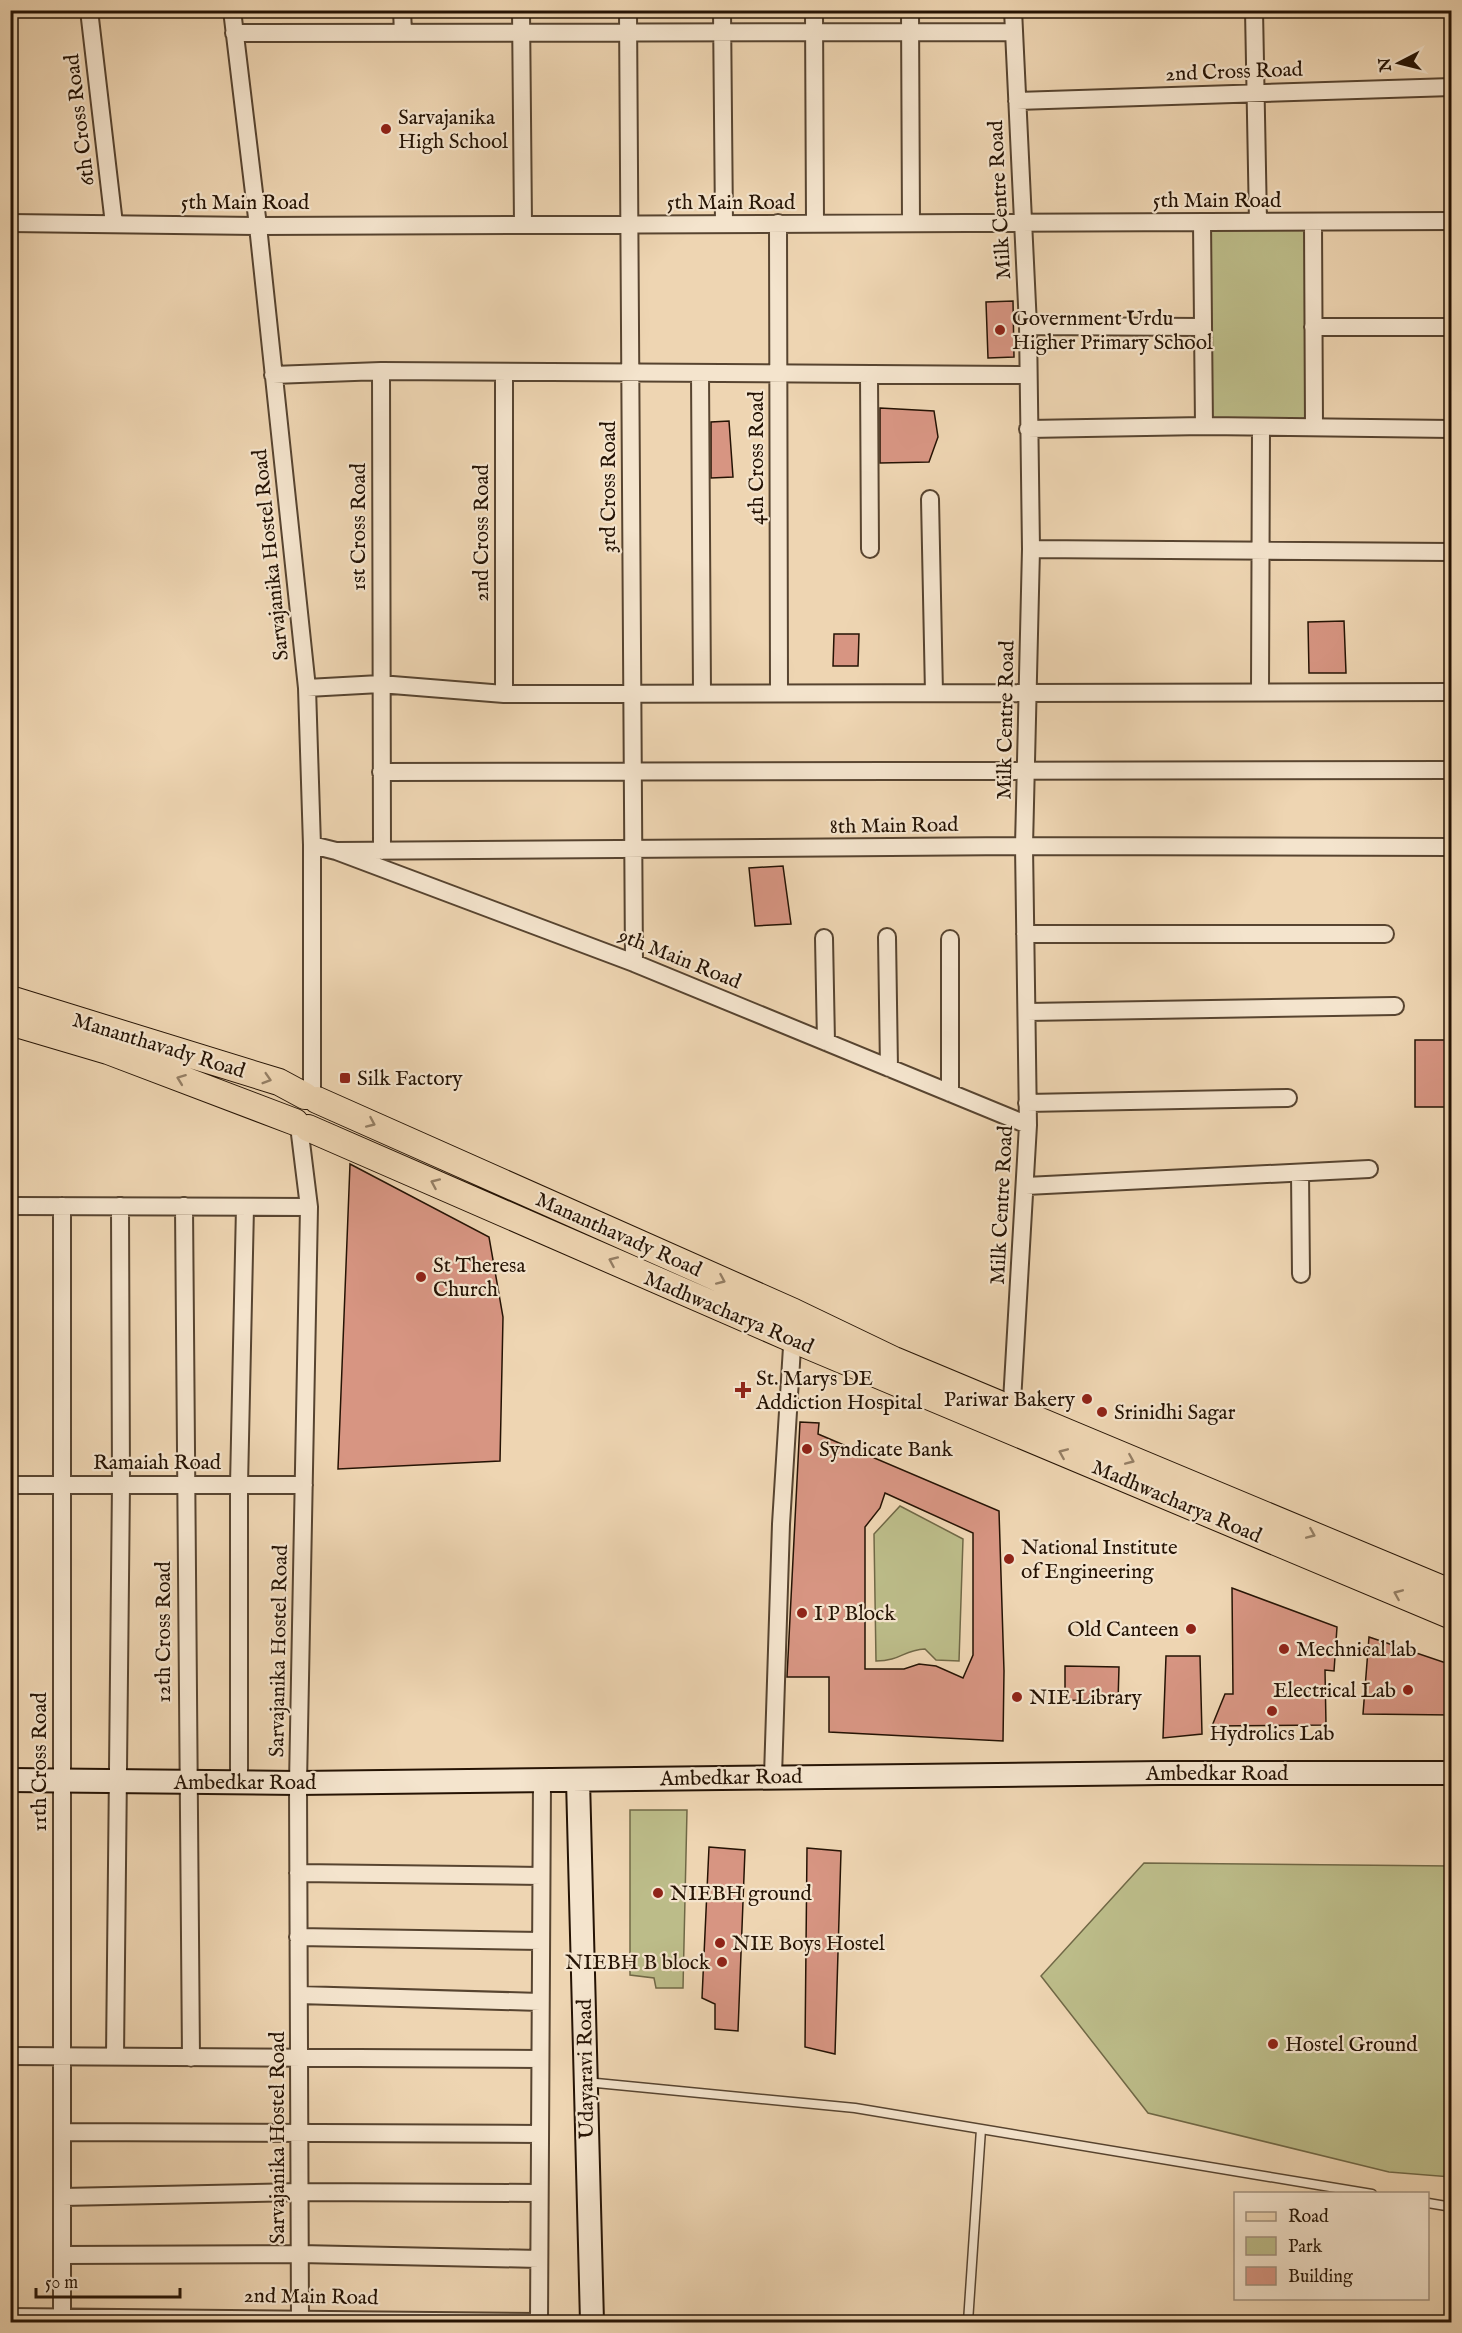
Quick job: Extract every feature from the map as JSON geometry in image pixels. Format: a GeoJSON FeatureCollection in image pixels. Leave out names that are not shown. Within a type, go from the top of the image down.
{"type":"FeatureCollection","features":[{"type":"Feature","properties":{"kind":"main road","name":"Mananthavady Road"},"geometry":{"type":"LineString","coordinates":[[10,999],[279,1082],[794,1312],[1011,1420],[1452,1593]]}},
{"type":"Feature","properties":{"kind":"main road","name":"Madhwacharya Road"},"geometry":{"type":"LineString","coordinates":[[10,1022],[108,1051],[301,1125],[792,1340],[1011,1420],[1452,1616]]}},
{"type":"Feature","properties":{"kind":"main road"},"geometry":{"type":"LineString","coordinates":[[301,1125],[317,1124],[322,1116],[322,1107],[312,1098]]}},
{"type":"Feature","properties":{"kind":"street","name":"6th Cross Road"},"geometry":{"type":"LineString","coordinates":[[89,10],[114,224]]}},
{"type":"Feature","properties":{"kind":"street","name":"Sarvajanika Hostel Road"},"geometry":{"type":"LineString","coordinates":[[232,10],[258,226],[307,688],[312,845],[312,1098]]}},
{"type":"Feature","properties":{"kind":"street"},"geometry":{"type":"LineString","coordinates":[[402,10],[403,33]]}},
{"type":"Feature","properties":{"kind":"street"},"geometry":{"type":"LineString","coordinates":[[520,10],[522,224]]}},
{"type":"Feature","properties":{"kind":"street","name":"3rd Cross Road"},"geometry":{"type":"LineString","coordinates":[[628,10],[634,963]]}},
{"type":"Feature","properties":{"kind":"street"},"geometry":{"type":"LineString","coordinates":[[722,10],[724,224]]}},
{"type":"Feature","properties":{"kind":"street"},"geometry":{"type":"LineString","coordinates":[[814,10],[815,224]]}},
{"type":"Feature","properties":{"kind":"street"},"geometry":{"type":"LineString","coordinates":[[910,10],[911,223]]}},
{"type":"Feature","properties":{"kind":"street","name":"Milk Centre Road"},"geometry":{"type":"LineString","coordinates":[[1011,1420],[1028,1125],[1024,846],[1031,549],[1028,326],[1013,10]]}},
{"type":"Feature","properties":{"kind":"street"},"geometry":{"type":"LineString","coordinates":[[1254,10],[1258,222]]}},
{"type":"Feature","properties":{"kind":"street"},"geometry":{"type":"LineString","coordinates":[[234,33],[1014,33]]}},
{"type":"Feature","properties":{"kind":"street","name":"2nd Cross Road"},"geometry":{"type":"LineString","coordinates":[[1017,101],[1452,87]]}},
{"type":"Feature","properties":{"kind":"street","name":"5th Main Road"},"geometry":{"type":"LineString","coordinates":[[10,223],[258,226],[1452,221]]}},
{"type":"Feature","properties":{"kind":"street"},"geometry":{"type":"LineString","coordinates":[[1202,222],[1204,426]]}},
{"type":"Feature","properties":{"kind":"street"},"geometry":{"type":"LineString","coordinates":[[1313,222],[1314,427]]}},
{"type":"Feature","properties":{"kind":"street","name":"4th Cross Road"},"geometry":{"type":"LineString","coordinates":[[778,223],[779,693]]}},
{"type":"Feature","properties":{"kind":"street"},"geometry":{"type":"LineString","coordinates":[[1028,326],[1203,327]]}},
{"type":"Feature","properties":{"kind":"street"},"geometry":{"type":"LineString","coordinates":[[1313,327],[1452,327]]}},
{"type":"Feature","properties":{"kind":"street"},"geometry":{"type":"LineString","coordinates":[[273,375],[381,371],[1028,375]]}},
{"type":"Feature","properties":{"kind":"street","name":"1st Cross Road"},"geometry":{"type":"LineString","coordinates":[[381,371],[382,851]]}},
{"type":"Feature","properties":{"kind":"street","name":"2nd Cross Road"},"geometry":{"type":"LineString","coordinates":[[504,372],[504,694]]}},
{"type":"Feature","properties":{"kind":"street"},"geometry":{"type":"LineString","coordinates":[[700,373],[702,693]]}},
{"type":"Feature","properties":{"kind":"street"},"geometry":{"type":"LineString","coordinates":[[868,374],[870,549]]}},
{"type":"Feature","properties":{"kind":"street"},"geometry":{"type":"LineString","coordinates":[[1028,429],[1204,426],[1452,429]]}},
{"type":"Feature","properties":{"kind":"street"},"geometry":{"type":"LineString","coordinates":[[1260,692],[1261,427]]}},
{"type":"Feature","properties":{"kind":"street"},"geometry":{"type":"LineString","coordinates":[[930,500],[934,693]]}},
{"type":"Feature","properties":{"kind":"street"},"geometry":{"type":"LineString","coordinates":[[1031,549],[1452,552]]}},
{"type":"Feature","properties":{"kind":"street"},"geometry":{"type":"LineString","coordinates":[[307,688],[380,684],[504,694],[1452,692]]}},
{"type":"Feature","properties":{"kind":"street"},"geometry":{"type":"LineString","coordinates":[[381,772],[1452,770]]}},
{"type":"Feature","properties":{"kind":"street","name":"9th Main Road"},"geometry":{"type":"LineString","coordinates":[[312,845],[336,851],[634,963],[1028,1125]]}},
{"type":"Feature","properties":{"kind":"street","name":"8th Main Road"},"geometry":{"type":"LineString","coordinates":[[336,851],[1024,846],[1452,847]]}},
{"type":"Feature","properties":{"kind":"street"},"geometry":{"type":"LineString","coordinates":[[1025,934],[1385,934]]}},
{"type":"Feature","properties":{"kind":"street"},"geometry":{"type":"LineString","coordinates":[[886,937],[890,1068]]}},
{"type":"Feature","properties":{"kind":"street"},"geometry":{"type":"LineString","coordinates":[[824,938],[826,1042]]}},
{"type":"Feature","properties":{"kind":"street"},"geometry":{"type":"LineString","coordinates":[[950,939],[950,1093]]}},
{"type":"Feature","properties":{"kind":"street"},"geometry":{"type":"LineString","coordinates":[[1027,1012],[1395,1006]]}},
{"type":"Feature","properties":{"kind":"street"},"geometry":{"type":"LineString","coordinates":[[1028,1102],[1288,1098]]}},
{"type":"Feature","properties":{"kind":"street","name":"Sarvajanika Hostel Road"},"geometry":{"type":"LineString","coordinates":[[300,2320],[298,1783],[309,1207],[301,1125]]}},
{"type":"Feature","properties":{"kind":"street"},"geometry":{"type":"LineString","coordinates":[[1026,1186],[1369,1169]]}},
{"type":"Feature","properties":{"kind":"street"},"geometry":{"type":"LineString","coordinates":[[1300,1173],[1301,1274]]}},
{"type":"Feature","properties":{"kind":"street"},"geometry":{"type":"LineString","coordinates":[[10,1206],[309,1207]]}},
{"type":"Feature","properties":{"kind":"street","name":"11th Cross Road"},"geometry":{"type":"LineString","coordinates":[[62,1206],[62,2317]]}},
{"type":"Feature","properties":{"kind":"street"},"geometry":{"type":"LineString","coordinates":[[115,2057],[121,1483],[120,1206]]}},
{"type":"Feature","properties":{"kind":"street","name":"12th Cross Road"},"geometry":{"type":"LineString","coordinates":[[184,1206],[191,2058]]}},
{"type":"Feature","properties":{"kind":"street"},"geometry":{"type":"LineString","coordinates":[[239,1782],[239,1485],[245,1207]]}},
{"type":"Feature","properties":{"kind":"street"},"geometry":{"type":"LineString","coordinates":[[772,1776],[781,1524],[794,1312]]}},
{"type":"Feature","properties":{"kind":"street","name":"Ramaiah Road"},"geometry":{"type":"LineString","coordinates":[[10,1485],[121,1483],[304,1485]]}},
{"type":"Feature","properties":{"kind":"street","name":"Ambedkar Road"},"geometry":{"type":"LineString","coordinates":[[10,1780],[298,1783],[772,1776],[1452,1773]]}},
{"type":"Feature","properties":{"kind":"street"},"geometry":{"type":"LineString","coordinates":[[539,2322],[542,1780]]}},
{"type":"Feature","properties":{"kind":"street","name":"Udayaravi Road"},"geometry":{"type":"LineString","coordinates":[[578,1780],[592,2322]]}},
{"type":"Feature","properties":{"kind":"street"},"geometry":{"type":"LineString","coordinates":[[298,1873],[541,1876]]}},
{"type":"Feature","properties":{"kind":"street"},"geometry":{"type":"LineString","coordinates":[[298,1937],[541,1941]]}},
{"type":"Feature","properties":{"kind":"street"},"geometry":{"type":"LineString","coordinates":[[299,1995],[540,2002]]}},
{"type":"Feature","properties":{"kind":"street"},"geometry":{"type":"LineString","coordinates":[[10,2056],[299,2060],[540,2060]]}},
{"type":"Feature","properties":{"kind":"street"},"geometry":{"type":"LineString","coordinates":[[62,2132],[540,2134]]}},
{"type":"Feature","properties":{"kind":"street"},"geometry":{"type":"LineString","coordinates":[[62,2197],[300,2192],[539,2193]]}},
{"type":"Feature","properties":{"kind":"street"},"geometry":{"type":"LineString","coordinates":[[62,2255],[300,2254],[539,2259]]}},
{"type":"Feature","properties":{"kind":"street","name":"2nd Main Road"},"geometry":{"type":"LineString","coordinates":[[10,2317],[539,2322]]}},
{"type":"Feature","properties":{"kind":"lane"},"geometry":{"type":"LineString","coordinates":[[586,2082],[855,2108],[1366,2192]]}},
{"type":"Feature","properties":{"kind":"lane"},"geometry":{"type":"LineString","coordinates":[[968,2322],[981,2129]]}},
{"type":"Feature","properties":{"kind":"lane"},"geometry":{"type":"LineString","coordinates":[[1429,2203],[1452,2207]]}},
{"type":"Feature","properties":{"kind":"green space"},"geometry":{"type":"Polygon","coordinates":[[[1210,230],[1306,230],[1307,421],[1210,421],[1210,230]]]}},
{"type":"Feature","properties":{"kind":"green space"},"geometry":{"type":"Polygon","coordinates":[[[900,1506],[963,1539],[959,1661],[936,1660],[925,1649],[884,1661],[876,1661],[874,1534],[900,1506]]]}},
{"type":"Feature","properties":{"kind":"green space","name":"NIEBH ground"},"geometry":{"type":"Polygon","coordinates":[[[630,1810],[687,1810],[683,1988],[656,1988],[654,1978],[630,1975],[630,1810]]]}},
{"type":"Feature","properties":{"kind":"green space","name":"Hostel Ground"},"geometry":{"type":"Polygon","coordinates":[[[1144,1863],[1451,1866],[1451,2177],[1389,2172],[1148,2113],[1041,1976],[1144,1863]]]}},
{"type":"Feature","properties":{"kind":"building","name":"Government Urdu Higher Primary School"},"geometry":{"type":"Polygon","coordinates":[[[1013,301],[1014,357],[988,358],[986,302],[1013,301]]]}},
{"type":"Feature","properties":{"kind":"building"},"geometry":{"type":"Polygon","coordinates":[[[880,408],[934,411],[938,437],[929,462],[880,463],[880,408]]]}},
{"type":"Feature","properties":{"kind":"building"},"geometry":{"type":"Polygon","coordinates":[[[729,421],[733,477],[711,478],[711,422],[729,421]]]}},
{"type":"Feature","properties":{"kind":"building"},"geometry":{"type":"Polygon","coordinates":[[[1344,621],[1346,673],[1309,673],[1308,622],[1344,621]]]}},
{"type":"Feature","properties":{"kind":"building"},"geometry":{"type":"Polygon","coordinates":[[[834,634],[859,634],[858,666],[833,666],[834,634]]]}},
{"type":"Feature","properties":{"kind":"building"},"geometry":{"type":"Polygon","coordinates":[[[783,866],[791,924],[755,926],[749,868],[783,866]]]}},
{"type":"Feature","properties":{"kind":"building"},"geometry":{"type":"Polygon","coordinates":[[[1415,1040],[1452,1040],[1452,1107],[1415,1107],[1415,1040]]]}},
{"type":"Feature","properties":{"kind":"building","name":"St Theresa Church"},"geometry":{"type":"Polygon","coordinates":[[[350,1164],[489,1237],[503,1317],[500,1461],[338,1469],[350,1164]]]}},
{"type":"Feature","properties":{"kind":"building"},"geometry":{"type":"Polygon","coordinates":[[[800,1422],[819,1423],[818,1434],[999,1511],[1004,1671],[1003,1741],[829,1732],[829,1677],[787,1677],[800,1422]],[[885,1493],[880,1508],[865,1527],[865,1669],[904,1669],[919,1664],[936,1666],[963,1678],[973,1655],[973,1533],[885,1493]]]}},
{"type":"Feature","properties":{"kind":"building"},"geometry":{"type":"Polygon","coordinates":[[[1232,1588],[1337,1627],[1334,1671],[1325,1670],[1326,1725],[1212,1726],[1225,1694],[1233,1694],[1232,1588]]]}},
{"type":"Feature","properties":{"kind":"building","name":"Electrical Lab"},"geometry":{"type":"Polygon","coordinates":[[[1369,1637],[1452,1665],[1452,1715],[1363,1714],[1369,1637]]]}},
{"type":"Feature","properties":{"kind":"building"},"geometry":{"type":"Polygon","coordinates":[[[1166,1656],[1200,1656],[1202,1734],[1163,1738],[1166,1656]]]}},
{"type":"Feature","properties":{"kind":"building"},"geometry":{"type":"Polygon","coordinates":[[[1065,1666],[1119,1667],[1118,1702],[1065,1700],[1065,1666]]]}},
{"type":"Feature","properties":{"kind":"building","name":"NIEBH B block"},"geometry":{"type":"Polygon","coordinates":[[[709,1847],[745,1850],[738,2031],[715,2029],[715,2004],[702,1998],[709,1847]]]}},
{"type":"Feature","properties":{"kind":"building"},"geometry":{"type":"Polygon","coordinates":[[[807,1848],[841,1851],[835,2054],[805,2047],[807,1848]]]}},
{"type":"Feature","properties":{"kind":"place","name":"Sarvajanika High School"},"geometry":{"type":"Point","coordinates":[386,129]}},
{"type":"Feature","properties":{"kind":"place","name":"Government Urdu Higher Primary School"},"geometry":{"type":"Point","coordinates":[1000,330]}},
{"type":"Feature","properties":{"kind":"place","name":"Silk Factory"},"geometry":{"type":"Point","coordinates":[345,1078]}},
{"type":"Feature","properties":{"kind":"place","name":"St Theresa Church"},"geometry":{"type":"Point","coordinates":[421,1277]}},
{"type":"Feature","properties":{"kind":"place","name":"St. Marys DE Addiction Hospital"},"geometry":{"type":"Point","coordinates":[743,1390]}},
{"type":"Feature","properties":{"kind":"place","name":"Pariwar Bakery"},"geometry":{"type":"Point","coordinates":[1087,1399]}},
{"type":"Feature","properties":{"kind":"place","name":"Srinidhi Sagar"},"geometry":{"type":"Point","coordinates":[1102,1412]}},
{"type":"Feature","properties":{"kind":"place","name":"Syndicate Bank"},"geometry":{"type":"Point","coordinates":[807,1449]}},
{"type":"Feature","properties":{"kind":"place","name":"National Institute of Engineering"},"geometry":{"type":"Point","coordinates":[1009,1559]}},
{"type":"Feature","properties":{"kind":"place","name":"I P Block"},"geometry":{"type":"Point","coordinates":[802,1613]}},
{"type":"Feature","properties":{"kind":"place","name":"Old Canteen"},"geometry":{"type":"Point","coordinates":[1191,1629]}},
{"type":"Feature","properties":{"kind":"place","name":"Mechnical lab"},"geometry":{"type":"Point","coordinates":[1284,1649]}},
{"type":"Feature","properties":{"kind":"place","name":"Electrical Lab"},"geometry":{"type":"Point","coordinates":[1408,1690]}},
{"type":"Feature","properties":{"kind":"place","name":"NIE Library"},"geometry":{"type":"Point","coordinates":[1017,1697]}},
{"type":"Feature","properties":{"kind":"place","name":"Hydrolics Lab"},"geometry":{"type":"Point","coordinates":[1272,1711]}},
{"type":"Feature","properties":{"kind":"place","name":"NIEBH ground"},"geometry":{"type":"Point","coordinates":[658,1893]}},
{"type":"Feature","properties":{"kind":"place","name":"NIE Boys Hostel"},"geometry":{"type":"Point","coordinates":[720,1943]}},
{"type":"Feature","properties":{"kind":"place","name":"NIEBH B block"},"geometry":{"type":"Point","coordinates":[722,1962]}},
{"type":"Feature","properties":{"kind":"place","name":"Hostel Ground"},"geometry":{"type":"Point","coordinates":[1273,2044]}}]}
